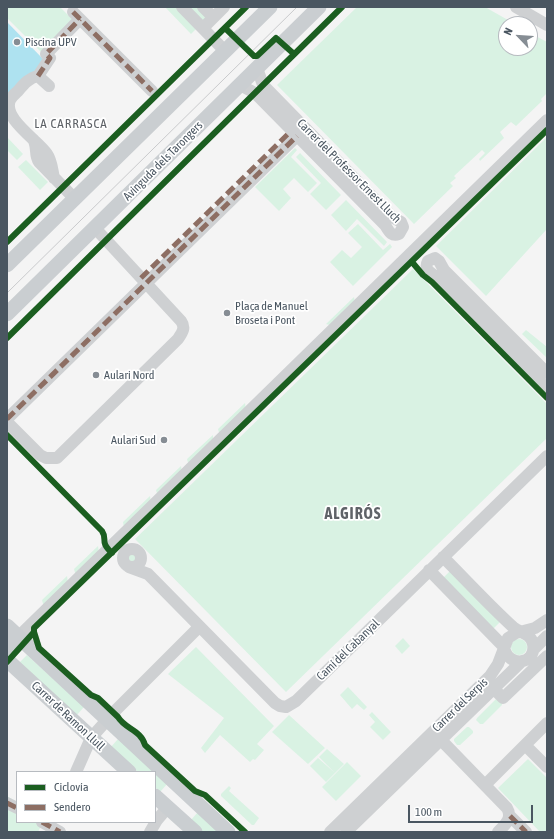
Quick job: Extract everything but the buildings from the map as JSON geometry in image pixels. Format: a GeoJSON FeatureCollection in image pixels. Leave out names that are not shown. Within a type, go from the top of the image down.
{"type":"FeatureCollection","features":[{"type":"Feature","properties":{"kind":"main road"},"geometry":{"type":"LineString","coordinates":[[7,265],[270,7]]}},
{"type":"Feature","properties":{"kind":"main road","name":"Avinguda dels Tarongers"},"geometry":{"type":"LineString","coordinates":[[7,314],[319,7]]}},
{"type":"Feature","properties":{"kind":"main road"},"geometry":{"type":"LineString","coordinates":[[7,648],[10,630]]}},
{"type":"Feature","properties":{"kind":"main road","name":"Carrer de Ramon Llull"},"geometry":{"type":"LineString","coordinates":[[10,630],[228,832]]}},
{"type":"Feature","properties":{"kind":"main road","name":"Carrer de Ramon Llull"},"geometry":{"type":"LineString","coordinates":[[7,660],[128,771]]}},
{"type":"Feature","properties":{"kind":"main road"},"geometry":{"type":"LineString","coordinates":[[168,808],[183,790]]}},
{"type":"Feature","properties":{"kind":"main road"},"geometry":{"type":"LineString","coordinates":[[156,797],[194,832]]}},
{"type":"Feature","properties":{"kind":"street"},"geometry":{"type":"LineString","coordinates":[[182,7],[225,51]]}},
{"type":"Feature","properties":{"kind":"street"},"geometry":{"type":"LineString","coordinates":[[203,7],[213,18]]}},
{"type":"Feature","properties":{"kind":"street"},"geometry":{"type":"LineString","coordinates":[[203,28],[224,7]]}},
{"type":"Feature","properties":{"kind":"street"},"geometry":{"type":"LineString","coordinates":[[516,7],[547,25]]}},
{"type":"Feature","properties":{"kind":"street"},"geometry":{"type":"LineString","coordinates":[[75,199],[36,158],[36,146],[33,139],[16,122],[9,110],[11,99],[32,77],[38,76],[50,58],[46,54],[76,15],[152,91]]}},
{"type":"Feature","properties":{"kind":"street","name":"Carrer del Professor Ernest Lluch"},"geometry":{"type":"LineString","coordinates":[[257,68],[263,85],[392,217],[401,222],[401,233],[425,257],[439,261],[444,270],[547,373]]}},
{"type":"Feature","properties":{"kind":"street"},"geometry":{"type":"LineString","coordinates":[[38,76],[49,86]]}},
{"type":"Feature","properties":{"kind":"street","name":"Carrer del Professor Ernest Lluch"},"geometry":{"type":"LineString","coordinates":[[240,85],[255,93],[385,225],[390,233],[401,233]]}},
{"type":"Feature","properties":{"kind":"street"},"geometry":{"type":"LineString","coordinates":[[10,630],[425,257],[547,120]]}},
{"type":"Feature","properties":{"kind":"street"},"geometry":{"type":"LineString","coordinates":[[95,228],[144,281],[183,324],[184,327],[181,335],[172,345],[57,458],[46,458],[40,455],[7,420],[144,281],[294,134]]}},
{"type":"Feature","properties":{"kind":"street","name":"Carrer del Professor Ernest Lluch"},"geometry":{"type":"LineString","coordinates":[[425,257],[428,271],[438,278],[547,389]]}},
{"type":"Feature","properties":{"kind":"street","name":"Camí del Cabanyal"},"geometry":{"type":"LineString","coordinates":[[148,574],[275,703],[286,707],[296,701],[547,456]]}},
{"type":"Feature","properties":{"kind":"street"},"geometry":{"type":"LineString","coordinates":[[131,549],[137,550],[142,557],[148,574],[124,564],[123,557],[126,552],[131,549]]}},
{"type":"Feature","properties":{"kind":"street"},"geometry":{"type":"LineString","coordinates":[[443,557],[513,627],[529,636],[532,640],[534,649]]}},
{"type":"Feature","properties":{"kind":"street"},"geometry":{"type":"LineString","coordinates":[[429,570],[504,647],[505,652],[510,658],[518,662],[530,657],[534,649],[547,636]]}},
{"type":"Feature","properties":{"kind":"street"},"geometry":{"type":"LineString","coordinates":[[504,647],[508,638],[516,633],[535,628],[547,620]]}},
{"type":"Feature","properties":{"kind":"street"},"geometry":{"type":"LineString","coordinates":[[76,771],[92,738],[115,710],[199,627]]}},
{"type":"Feature","properties":{"kind":"street","name":"Carrer del Serpis"},"geometry":{"type":"LineString","coordinates":[[330,832],[490,676],[498,664],[504,647]]}},
{"type":"Feature","properties":{"kind":"street"},"geometry":{"type":"LineString","coordinates":[[494,689],[503,698],[547,656]]}},
{"type":"Feature","properties":{"kind":"street","name":"Carrer del Serpis"},"geometry":{"type":"LineString","coordinates":[[346,832],[522,661]]}},
{"type":"Feature","properties":{"kind":"street"},"geometry":{"type":"LineString","coordinates":[[485,785],[547,723]]}},
{"type":"Feature","properties":{"kind":"street"},"geometry":{"type":"LineString","coordinates":[[441,740],[507,808],[510,814],[526,832]]}},
{"type":"Feature","properties":{"kind":"street"},"geometry":{"type":"LineString","coordinates":[[526,745],[547,767]]}},
{"type":"Feature","properties":{"kind":"street"},"geometry":{"type":"LineString","coordinates":[[7,803],[16,808]]}},
{"type":"Feature","properties":{"kind":"street"},"geometry":{"type":"LineString","coordinates":[[156,822],[168,808]]}},
{"type":"Feature","properties":{"kind":"street"},"geometry":{"type":"LineString","coordinates":[[498,832],[506,824],[510,814]]}},
{"type":"Feature","properties":{"kind":"street"},"geometry":{"type":"LineString","coordinates":[[150,832],[155,823]]}},
{"type":"Feature","properties":{"kind":"green space"},"geometry":{"type":"Polygon","coordinates":[[[7,7],[60,7],[74,21],[42,53],[7,18],[7,7]]]}},
{"type":"Feature","properties":{"kind":"green space"},"geometry":{"type":"Polygon","coordinates":[[[165,7],[209,7],[213,12],[191,34],[165,7]]]}},
{"type":"Feature","properties":{"kind":"green space"},"geometry":{"type":"Polygon","coordinates":[[[357,7],[485,7],[501,16],[498,16],[498,56],[538,56],[538,37],[547,42],[547,93],[541,99],[542,101],[516,126],[511,122],[500,132],[504,138],[480,161],[479,159],[485,153],[482,150],[454,176],[456,178],[450,183],[453,186],[414,224],[277,85],[357,7]]]}},
{"type":"Feature","properties":{"kind":"green space"},"geometry":{"type":"Polygon","coordinates":[[[7,137],[23,154],[17,160],[7,150],[7,137]]]}},
{"type":"Feature","properties":{"kind":"green space"},"geometry":{"type":"Polygon","coordinates":[[[547,137],[547,229],[486,296],[436,246],[547,137]]]}},
{"type":"Feature","properties":{"kind":"green space"},"geometry":{"type":"Polygon","coordinates":[[[295,148],[297,150],[291,157],[317,183],[308,192],[294,178],[283,189],[291,198],[279,211],[255,187],[295,148]]]}},
{"type":"Feature","properties":{"kind":"green space"},"geometry":{"type":"Polygon","coordinates":[[[300,153],[341,195],[326,210],[310,194],[321,183],[296,157],[300,153]]]}},
{"type":"Feature","properties":{"kind":"green space"},"geometry":{"type":"Polygon","coordinates":[[[26,160],[48,182],[40,190],[18,167],[26,160]]]}},
{"type":"Feature","properties":{"kind":"green space"},"geometry":{"type":"Polygon","coordinates":[[[346,200],[387,242],[384,246],[357,219],[346,231],[331,215],[346,200]]]}},
{"type":"Feature","properties":{"kind":"green space"},"geometry":{"type":"Polygon","coordinates":[[[358,224],[383,250],[390,244],[392,247],[353,286],[330,262],[342,250],[351,258],[362,247],[348,233],[358,224]]]}},
{"type":"Feature","properties":{"kind":"green space"},"geometry":{"type":"Polygon","coordinates":[[[413,269],[547,404],[547,438],[286,692],[135,539],[413,269]]]}},
{"type":"Feature","properties":{"kind":"green space"},"geometry":{"type":"Polygon","coordinates":[[[354,297],[355,304],[333,326],[326,324],[354,297]]]}},
{"type":"Feature","properties":{"kind":"green space"},"geometry":{"type":"Polygon","coordinates":[[[526,330],[547,347],[547,358],[522,334],[526,330]]]}},
{"type":"Feature","properties":{"kind":"green space"},"geometry":{"type":"Polygon","coordinates":[[[245,403],[246,410],[220,436],[218,429],[245,403]]]}},
{"type":"Feature","properties":{"kind":"green space"},"geometry":{"type":"Polygon","coordinates":[[[213,435],[213,442],[189,466],[187,459],[213,435]]]}},
{"type":"Feature","properties":{"kind":"green space"},"geometry":{"type":"Polygon","coordinates":[[[181,466],[182,473],[158,497],[156,490],[181,466]]]}},
{"type":"Feature","properties":{"kind":"green space"},"geometry":{"type":"Polygon","coordinates":[[[150,496],[151,503],[124,528],[123,522],[150,496]]]}},
{"type":"Feature","properties":{"kind":"green space"},"geometry":{"type":"Polygon","coordinates":[[[98,546],[99,553],[76,576],[74,569],[98,546]]]}},
{"type":"Feature","properties":{"kind":"green space"},"geometry":{"type":"Polygon","coordinates":[[[134,552],[137,553],[137,563],[130,564],[127,563],[126,556],[127,553],[134,552]]]}},
{"type":"Feature","properties":{"kind":"green space"},"geometry":{"type":"Polygon","coordinates":[[[451,570],[501,621],[492,630],[442,579],[451,570]]]}},
{"type":"Feature","properties":{"kind":"green space"},"geometry":{"type":"Polygon","coordinates":[[[67,576],[68,583],[44,607],[42,600],[67,576]]]}},
{"type":"Feature","properties":{"kind":"green space"},"geometry":{"type":"Polygon","coordinates":[[[403,638],[410,646],[402,654],[395,646],[403,638]]]}},
{"type":"Feature","properties":{"kind":"green space"},"geometry":{"type":"Polygon","coordinates":[[[516,639],[522,639],[527,644],[525,653],[522,655],[516,655],[511,650],[511,644],[516,639]]]}},
{"type":"Feature","properties":{"kind":"green space"},"geometry":{"type":"Polygon","coordinates":[[[196,647],[274,726],[257,744],[264,750],[255,760],[253,759],[250,762],[220,735],[205,753],[201,748],[224,718],[168,674],[196,647]]]}},
{"type":"Feature","properties":{"kind":"green space"},"geometry":{"type":"Polygon","coordinates":[[[27,655],[84,707],[76,716],[19,663],[27,655]]]}},
{"type":"Feature","properties":{"kind":"green space"},"geometry":{"type":"Polygon","coordinates":[[[348,687],[367,707],[364,710],[357,704],[352,709],[340,695],[348,687]]]}},
{"type":"Feature","properties":{"kind":"green space"},"geometry":{"type":"Polygon","coordinates":[[[496,699],[502,703],[502,705],[483,724],[480,724],[476,720],[477,718],[496,699]]]}},
{"type":"Feature","properties":{"kind":"green space"},"geometry":{"type":"Polygon","coordinates":[[[372,712],[391,732],[383,740],[370,727],[375,722],[369,715],[372,712]]]}},
{"type":"Feature","properties":{"kind":"green space"},"geometry":{"type":"Polygon","coordinates":[[[289,715],[325,748],[308,764],[272,732],[289,715]]]}},
{"type":"Feature","properties":{"kind":"green space"},"geometry":{"type":"Polygon","coordinates":[[[467,727],[473,731],[473,733],[460,745],[457,745],[454,739],[467,727]]]}},
{"type":"Feature","properties":{"kind":"green space"},"geometry":{"type":"Polygon","coordinates":[[[118,739],[154,771],[137,771],[110,748],[118,739]]]}},
{"type":"Feature","properties":{"kind":"green space"},"geometry":{"type":"Polygon","coordinates":[[[327,749],[344,764],[335,773],[319,757],[327,749]]]}},
{"type":"Feature","properties":{"kind":"green space"},"geometry":{"type":"Polygon","coordinates":[[[318,758],[335,773],[326,782],[310,766],[318,758]]]}},
{"type":"Feature","properties":{"kind":"green space"},"geometry":{"type":"Polygon","coordinates":[[[528,759],[547,778],[547,832],[540,832],[498,788],[528,759]]]}},
{"type":"Feature","properties":{"kind":"green space"},"geometry":{"type":"Polygon","coordinates":[[[347,762],[361,776],[336,801],[322,787],[347,762]]]}},
{"type":"Feature","properties":{"kind":"green space"},"geometry":{"type":"Polygon","coordinates":[[[156,772],[168,783],[160,792],[156,788],[156,772]]]}},
{"type":"Feature","properties":{"kind":"green space"},"geometry":{"type":"Polygon","coordinates":[[[229,786],[231,788],[229,791],[259,818],[254,825],[252,825],[221,796],[221,794],[229,786]]]}},
{"type":"Feature","properties":{"kind":"green space"},"geometry":{"type":"Polygon","coordinates":[[[7,796],[16,801],[16,823],[42,823],[38,832],[7,832],[7,796]]]}},
{"type":"Feature","properties":{"kind":"green space"},"geometry":{"type":"Polygon","coordinates":[[[198,812],[219,832],[202,832],[190,821],[198,812]]]}},
{"type":"Feature","properties":{"kind":"water","name":"Piscina UPV"},"geometry":{"type":"Polygon","coordinates":[[[7,22],[45,61],[7,98],[7,22]]]}},
{"type":"Feature","properties":{"kind":"tram line"},"geometry":{"type":"LineString","coordinates":[[7,293],[297,7]]}},
{"type":"Feature","properties":{"kind":"marked path"},"geometry":{"type":"LineString","coordinates":[[73,12],[152,91]]}},
{"type":"Feature","properties":{"kind":"marked path"},"geometry":{"type":"LineString","coordinates":[[38,76],[50,58],[46,54],[80,19]]}},
{"type":"Feature","properties":{"kind":"marked path"},"geometry":{"type":"LineString","coordinates":[[141,278],[291,131]]}},
{"type":"Feature","properties":{"kind":"marked path"},"geometry":{"type":"LineString","coordinates":[[7,419],[297,136]]}},
{"type":"Feature","properties":{"kind":"marked path"},"geometry":{"type":"LineString","coordinates":[[7,803],[16,808]]}},
{"type":"Feature","properties":{"kind":"marked path"},"geometry":{"type":"LineString","coordinates":[[510,816],[526,832]]}},
{"type":"Feature","properties":{"kind":"marked path"},"geometry":{"type":"LineString","coordinates":[[44,823],[60,832]]}},
{"type":"Feature","properties":{"kind":"cycle path"},"geometry":{"type":"LineString","coordinates":[[7,242],[246,7]]}},
{"type":"Feature","properties":{"kind":"cycle path"},"geometry":{"type":"LineString","coordinates":[[7,338],[342,7]]}},
{"type":"Feature","properties":{"kind":"cycle path"},"geometry":{"type":"LineString","coordinates":[[225,28],[254,56],[257,56],[276,38],[294,54]]}},
{"type":"Feature","properties":{"kind":"cycle path"},"geometry":{"type":"LineString","coordinates":[[7,662],[34,632],[34,628],[547,130]]}},
{"type":"Feature","properties":{"kind":"cycle path"},"geometry":{"type":"LineString","coordinates":[[412,262],[423,275],[432,282],[547,398]]}},
{"type":"Feature","properties":{"kind":"cycle path"},"geometry":{"type":"LineString","coordinates":[[7,435],[102,531],[106,546],[112,553]]}},
{"type":"Feature","properties":{"kind":"cycle path"},"geometry":{"type":"LineString","coordinates":[[34,632],[39,648],[91,695],[98,698],[121,721],[137,733],[145,745],[195,791],[205,795],[245,832]]}},
{"type":"Feature","properties":{"kind":"place","name":"Piscina UPV"},"geometry":{"type":"Point","coordinates":[17,42]}},
{"type":"Feature","properties":{"kind":"place","name":"Plaça de Manuel Broseta i Pont"},"geometry":{"type":"Point","coordinates":[227,313]}},
{"type":"Feature","properties":{"kind":"place","name":"Aulari Nord"},"geometry":{"type":"Point","coordinates":[96,375]}},
{"type":"Feature","properties":{"kind":"place","name":"Aulari Sud"},"geometry":{"type":"Point","coordinates":[164,440]}},
{"type":"Feature","properties":{"kind":"district","name":"LA CARRASCA"},"geometry":{"type":"Point","coordinates":[71,124]}},
{"type":"Feature","properties":{"kind":"district","name":"ALGIRÓS"},"geometry":{"type":"Point","coordinates":[353,514]}}]}
